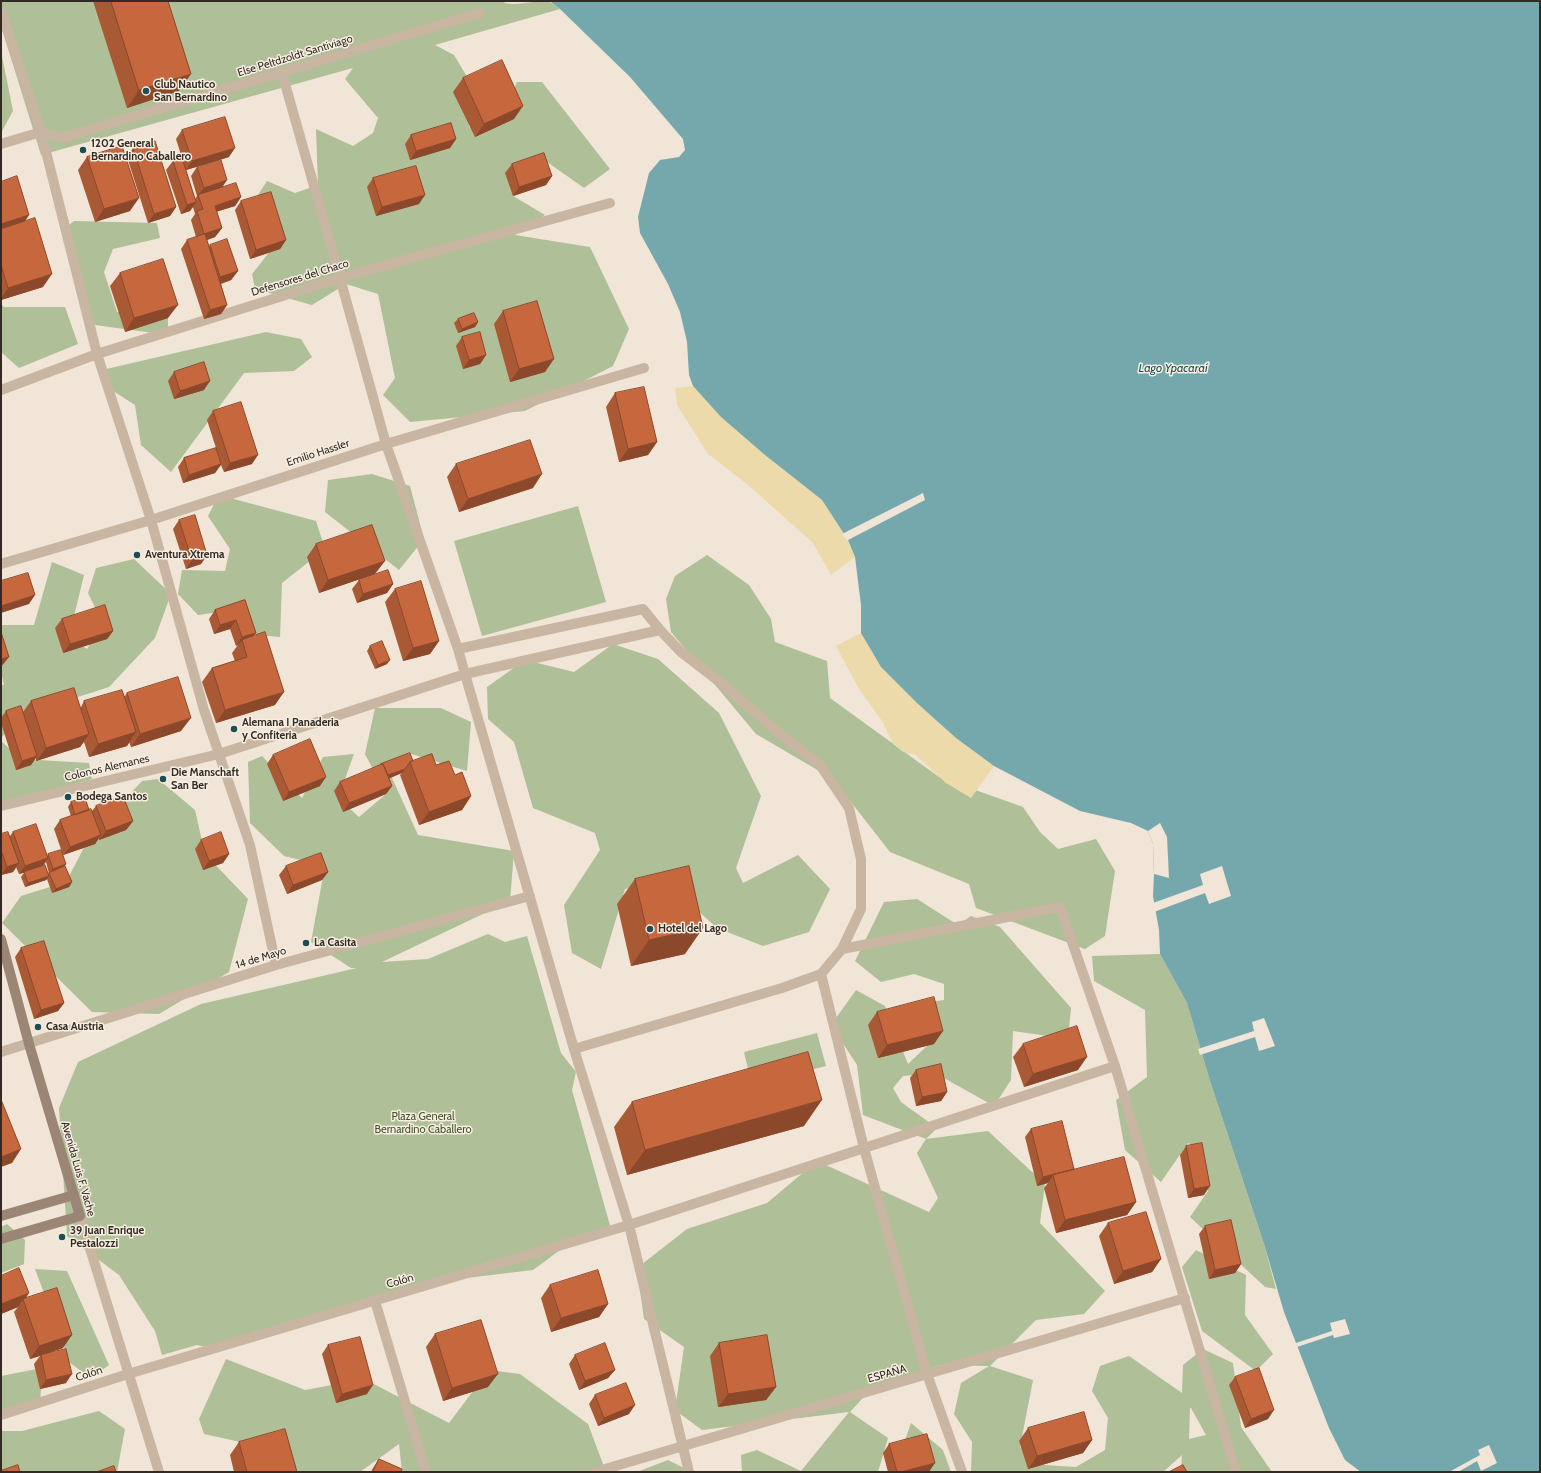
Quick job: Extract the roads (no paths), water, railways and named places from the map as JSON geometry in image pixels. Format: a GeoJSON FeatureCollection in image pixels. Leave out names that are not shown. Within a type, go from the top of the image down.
{"type":"FeatureCollection","features":[{"type":"Feature","properties":{"kind":"street"},"geometry":{"type":"LineString","coordinates":[[1,11],[42,132],[97,354],[151,520],[204,710],[250,845],[276,966]]}},
{"type":"Feature","properties":{"kind":"street","name":"Else Peltdzoldt Santiviago"},"geometry":{"type":"LineString","coordinates":[[42,132],[62,138],[480,13]]}},
{"type":"Feature","properties":{"kind":"street"},"geometry":{"type":"LineString","coordinates":[[282,72],[386,444],[458,649],[574,1049],[629,1225],[689,1472]]}},
{"type":"Feature","properties":{"kind":"street"},"geometry":{"type":"LineString","coordinates":[[1,144],[42,132]]}},
{"type":"Feature","properties":{"kind":"street","name":"Defensores del Chaco"},"geometry":{"type":"LineString","coordinates":[[1,390],[97,354],[340,278],[610,203]]}},
{"type":"Feature","properties":{"kind":"street","name":"Emilio Hassler"},"geometry":{"type":"LineString","coordinates":[[1,564],[151,520],[386,444],[644,368]]}},
{"type":"Feature","properties":{"kind":"street"},"geometry":{"type":"LineString","coordinates":[[458,649],[643,608],[660,630],[681,652],[820,765],[849,808],[861,859],[861,910],[842,949],[821,974],[782,988],[574,1049]]}},
{"type":"Feature","properties":{"kind":"street","name":"Colonos Alemanes"},"geometry":{"type":"LineString","coordinates":[[1,806],[219,754],[465,674],[660,630]]}},
{"type":"Feature","properties":{"kind":"street","name":"14 de Mayo"},"geometry":{"type":"LineString","coordinates":[[1,1052],[276,966],[530,896]]}},
{"type":"Feature","properties":{"kind":"street"},"geometry":{"type":"LineString","coordinates":[[842,949],[1060,907],[1115,1066],[1236,1472]]}},
{"type":"Feature","properties":{"kind":"street","name":"Avenida Luis F. Vache"},"geometry":{"type":"LineString","coordinates":[[1,939],[29,1044],[159,1472]]}},
{"type":"Feature","properties":{"kind":"street"},"geometry":{"type":"LineString","coordinates":[[821,974],[864,1148],[927,1374],[962,1472]]}},
{"type":"Feature","properties":{"kind":"street","name":"Colón"},"geometry":{"type":"LineString","coordinates":[[1,1415],[128,1374],[629,1225],[1115,1066]]}},
{"type":"Feature","properties":{"kind":"street"},"geometry":{"type":"LineString","coordinates":[[1,1216],[74,1195]]}},
{"type":"Feature","properties":{"kind":"street"},"geometry":{"type":"LineString","coordinates":[[1,1239],[80,1216]]}},
{"type":"Feature","properties":{"kind":"street","name":"ESPAÑA"},"geometry":{"type":"LineString","coordinates":[[595,1472],[1185,1298]]}},
{"type":"Feature","properties":{"kind":"street"},"geometry":{"type":"LineString","coordinates":[[375,1301],[426,1472]]}},
{"type":"Feature","properties":{"kind":"water","name":"Lago Ypacaraí"},"geometry":{"type":"Polygon","coordinates":[[[546,1],[1540,1],[1540,1472],[1361,1472],[1345,1460],[1329,1428],[1284,1312],[1264,1244],[1210,1081],[1187,1003],[1160,954],[1159,930],[1153,896],[1153,844],[1148,831],[1131,823],[1080,811],[994,766],[956,738],[918,704],[881,667],[861,633],[861,605],[855,557],[848,540],[822,500],[765,455],[721,417],[693,386],[689,375],[687,342],[680,312],[668,284],[640,233],[638,217],[649,173],[660,160],[679,157],[685,150],[683,139],[630,77],[560,9],[551,2],[546,1]]]}},
{"type":"Feature","properties":{"kind":"place","name":"Club Nautico San Bernardino"},"geometry":{"type":"Point","coordinates":[146,91]}},
{"type":"Feature","properties":{"kind":"place","name":"1202 General Bernardino Caballero"},"geometry":{"type":"Point","coordinates":[83,150]}},
{"type":"Feature","properties":{"kind":"place","name":"Aventura Xtrema"},"geometry":{"type":"Point","coordinates":[137,555]}},
{"type":"Feature","properties":{"kind":"place","name":"Alemana I Panaderia y Confiteria"},"geometry":{"type":"Point","coordinates":[234,729]}},
{"type":"Feature","properties":{"kind":"place","name":"Die Manschaft San Ber"},"geometry":{"type":"Point","coordinates":[163,779]}},
{"type":"Feature","properties":{"kind":"place","name":"Bodega Santos"},"geometry":{"type":"Point","coordinates":[68,797]}},
{"type":"Feature","properties":{"kind":"place","name":"Hotel del Lago"},"geometry":{"type":"Point","coordinates":[650,929]}},
{"type":"Feature","properties":{"kind":"place","name":"La Casita"},"geometry":{"type":"Point","coordinates":[306,943]}},
{"type":"Feature","properties":{"kind":"place","name":"Casa Austria"},"geometry":{"type":"Point","coordinates":[38,1027]}},
{"type":"Feature","properties":{"kind":"place","name":"39 Juan Enrique Pestalozzi"},"geometry":{"type":"Point","coordinates":[62,1237]}},
{"type":"Feature","properties":{"kind":"park label","name":"Plaza General Bernardino Caballero"},"geometry":{"type":"Point","coordinates":[423,1123]}}]}
